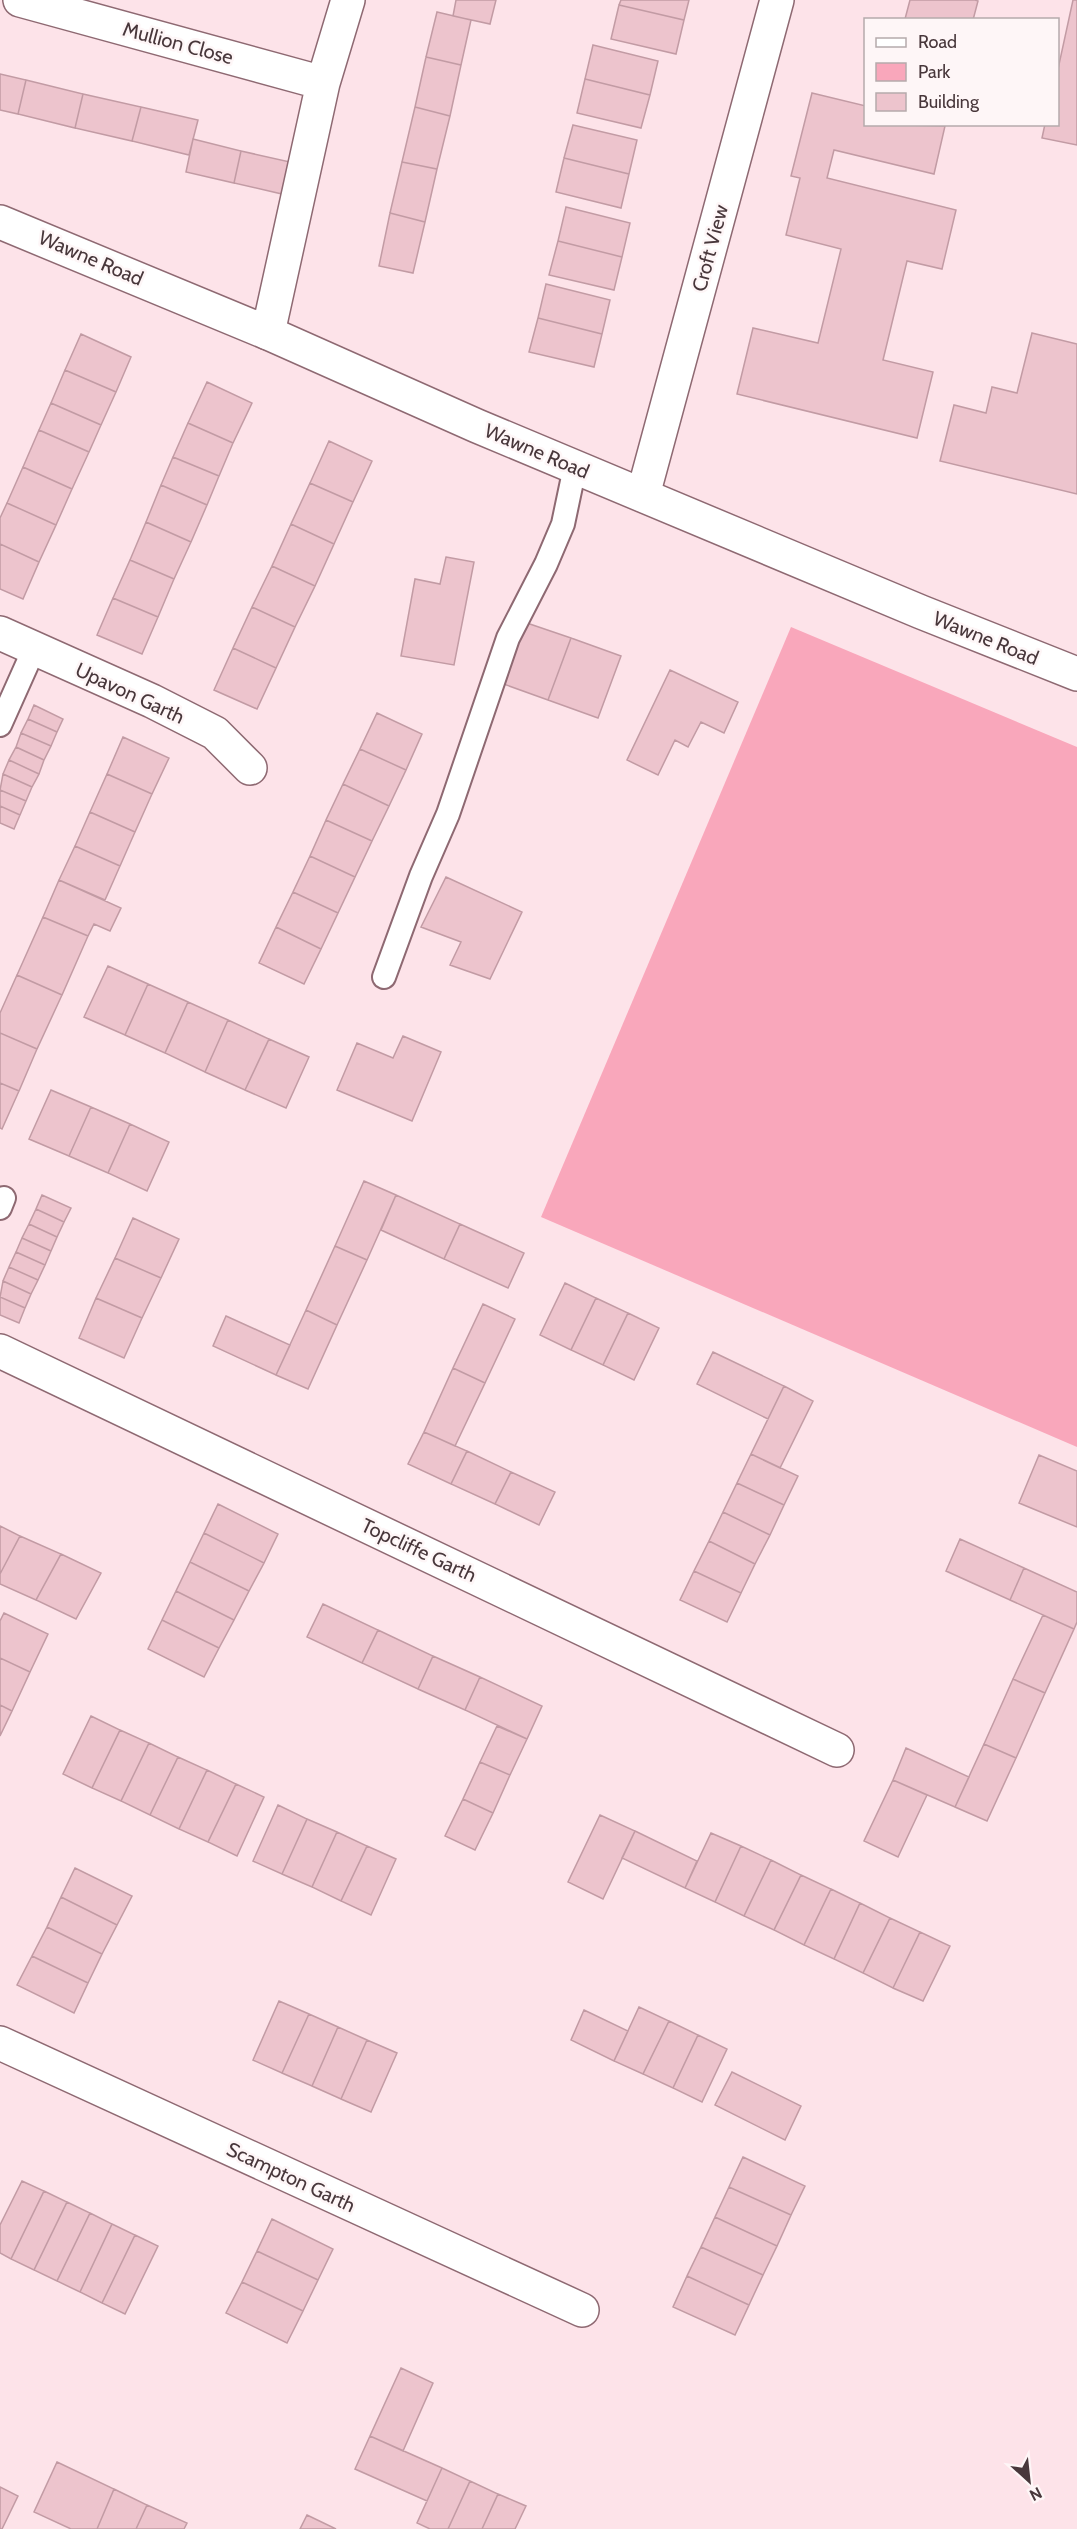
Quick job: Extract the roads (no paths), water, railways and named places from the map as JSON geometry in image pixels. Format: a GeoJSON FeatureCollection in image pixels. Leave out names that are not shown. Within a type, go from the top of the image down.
{"type":"FeatureCollection","features":[{"type":"Feature","properties":{"kind":"street"},"geometry":{"type":"LineString","coordinates":[[268,333],[323,83],[348,0]]}},
{"type":"Feature","properties":{"kind":"street","name":"Croft View"},"geometry":{"type":"LineString","coordinates":[[643,495],[777,0]]}},
{"type":"Feature","properties":{"kind":"street","name":"Mullion Close"},"geometry":{"type":"LineString","coordinates":[[29,1],[323,83]]}},
{"type":"Feature","properties":{"kind":"street","name":"Wawne Road"},"geometry":{"type":"LineString","coordinates":[[0,222],[268,333],[575,467],[921,612],[1077,674]]}},
{"type":"Feature","properties":{"kind":"street","name":"Upavon Garth"},"geometry":{"type":"LineString","coordinates":[[0,633],[152,701],[215,733],[250,768]]}},
{"type":"Feature","properties":{"kind":"street","name":"Topcliffe Garth"},"geometry":{"type":"LineString","coordinates":[[0,1351],[837,1749]]}},
{"type":"Feature","properties":{"kind":"street","name":"Scampton Garth"},"geometry":{"type":"LineString","coordinates":[[0,2043],[582,2310]]}},
{"type":"Feature","properties":{"kind":"lane"},"geometry":{"type":"LineString","coordinates":[[384,976],[447,814],[508,638],[546,564],[562,524],[575,467]]}},
{"type":"Feature","properties":{"kind":"lane"},"geometry":{"type":"LineString","coordinates":[[0,725],[33,649]]}}]}
